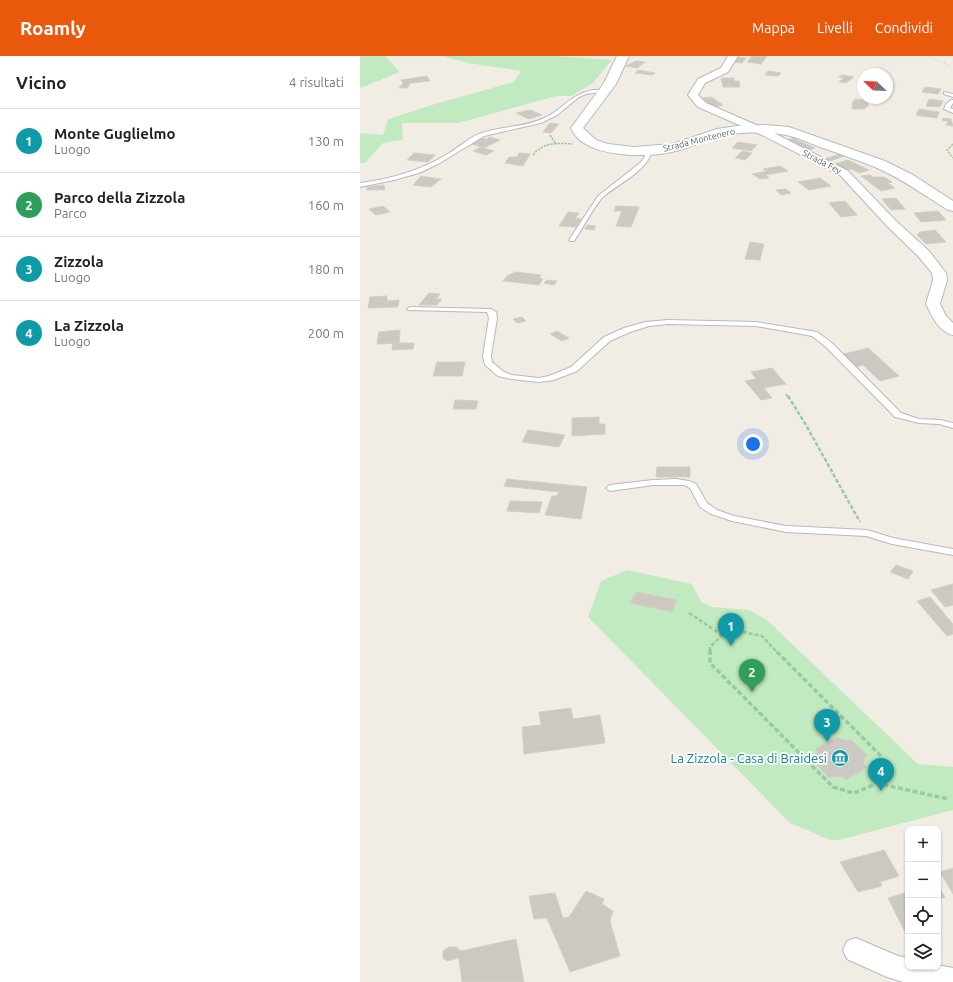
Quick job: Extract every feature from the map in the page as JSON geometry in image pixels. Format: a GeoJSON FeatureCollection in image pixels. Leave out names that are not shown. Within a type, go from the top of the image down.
{"type":"FeatureCollection","features":[{"type":"Feature","properties":{"kind":"main road","name":"Strada Montenero"},"geometry":{"type":"LineString","coordinates":[[623,56],[614,77],[605,91],[582,118],[577,128],[585,139],[599,146],[620,150],[649,151],[686,145],[722,132],[755,129],[778,129],[803,135],[880,164],[908,178],[953,207]]}},
{"type":"Feature","properties":{"kind":"street","name":"Strada Fey"},"geometry":{"type":"LineString","coordinates":[[733,56],[725,70],[702,81],[693,95],[702,105],[755,129],[844,173],[892,224],[924,254],[939,273],[940,280],[933,299],[935,311],[953,331]]}},
{"type":"Feature","properties":{"kind":"street"},"geometry":{"type":"LineString","coordinates":[[856,950],[896,968],[953,981]]}},
{"type":"Feature","properties":{"kind":"lane"},"geometry":{"type":"LineString","coordinates":[[360,185],[386,182],[419,172],[450,156],[481,136],[543,121],[575,97],[591,91],[605,91]]}},
{"type":"Feature","properties":{"kind":"lane"},"geometry":{"type":"LineString","coordinates":[[946,93],[953,96]]}},
{"type":"Feature","properties":{"kind":"lane"},"geometry":{"type":"LineString","coordinates":[[953,101],[948,105],[947,110],[953,111]]}},
{"type":"Feature","properties":{"kind":"lane"},"geometry":{"type":"LineString","coordinates":[[572,240],[597,201],[642,164],[647,158],[649,151]]}},
{"type":"Feature","properties":{"kind":"lane"},"geometry":{"type":"LineString","coordinates":[[410,309],[489,310],[492,312],[493,318],[487,356],[488,363],[500,374],[511,377],[539,380],[551,378],[574,369],[607,339],[627,330],[648,324],[668,322],[756,324],[802,331],[814,334],[829,345],[898,415],[919,421],[940,422],[953,426]]}},
{"type":"Feature","properties":{"kind":"lane"},"geometry":{"type":"LineString","coordinates":[[610,488],[662,482],[682,482],[693,486],[703,505],[714,512],[732,518],[786,529],[867,532],[892,541],[953,552]]}},
{"type":"Feature","properties":{"kind":"path"},"geometry":{"type":"LineString","coordinates":[[550,135],[556,144]]}},
{"type":"Feature","properties":{"kind":"path"},"geometry":{"type":"LineString","coordinates":[[533,155],[541,146],[556,144],[599,146]]}},
{"type":"Feature","properties":{"kind":"path"},"geometry":{"type":"LineString","coordinates":[[953,144],[947,150],[953,158]]}},
{"type":"Feature","properties":{"kind":"path"},"geometry":{"type":"LineString","coordinates":[[786,394],[799,410],[843,496],[867,532]]}},
{"type":"Feature","properties":{"kind":"path"},"geometry":{"type":"LineString","coordinates":[[689,613],[722,635]]}},
{"type":"Feature","properties":{"kind":"path"},"geometry":{"type":"LineString","coordinates":[[743,632],[762,636],[882,757],[883,775],[876,783],[854,793],[833,787],[710,663],[710,647],[722,635],[743,632]]}},
{"type":"Feature","properties":{"kind":"path"},"geometry":{"type":"LineString","coordinates":[[876,783],[948,799]]}},
{"type":"Feature","properties":{"kind":"green space"},"geometry":{"type":"Polygon","coordinates":[[[360,56],[385,56],[400,72],[360,88],[360,56]]]}},
{"type":"Feature","properties":{"kind":"green space"},"geometry":{"type":"Polygon","coordinates":[[[555,56],[612,60],[593,83],[571,96],[556,96],[458,123],[402,123],[403,140],[383,143],[365,163],[360,163],[360,133],[383,135],[388,119],[514,82],[521,71],[468,63],[445,57],[555,56]]]}},
{"type":"Feature","properties":{"kind":"green space"},"geometry":{"type":"Polygon","coordinates":[[[628,570],[692,584],[701,602],[712,607],[749,610],[767,620],[918,764],[953,767],[953,810],[839,840],[830,840],[790,823],[588,617],[601,581],[628,570]]]}},
{"type":"Feature","properties":{"kind":"building"},"geometry":{"type":"Polygon","coordinates":[[[752,56],[767,56],[761,64],[747,62],[752,56]]]}},
{"type":"Feature","properties":{"kind":"building"},"geometry":{"type":"Polygon","coordinates":[[[736,57],[746,58],[742,63],[732,62],[736,57]]]}},
{"type":"Feature","properties":{"kind":"building"},"geometry":{"type":"Polygon","coordinates":[[[636,61],[645,62],[637,68],[626,66],[636,61]]]}},
{"type":"Feature","properties":{"kind":"building"},"geometry":{"type":"Polygon","coordinates":[[[638,70],[655,73],[652,75],[635,73],[638,70]]]}},
{"type":"Feature","properties":{"kind":"building"},"geometry":{"type":"Polygon","coordinates":[[[768,71],[781,73],[778,76],[765,75],[768,71]]]}},
{"type":"Feature","properties":{"kind":"building"},"geometry":{"type":"Polygon","coordinates":[[[842,75],[854,77],[846,83],[839,82],[844,78],[839,77],[842,75]]]}},
{"type":"Feature","properties":{"kind":"building"},"geometry":{"type":"Polygon","coordinates":[[[427,76],[430,81],[411,83],[407,88],[399,88],[403,83],[401,80],[427,76]]]}},
{"type":"Feature","properties":{"kind":"building"},"geometry":{"type":"Polygon","coordinates":[[[721,78],[734,78],[734,81],[739,81],[740,87],[723,87],[721,78]]]}},
{"type":"Feature","properties":{"kind":"building"},"geometry":{"type":"Polygon","coordinates":[[[925,87],[941,89],[938,94],[922,92],[925,87]]]}},
{"type":"Feature","properties":{"kind":"building"},"geometry":{"type":"Polygon","coordinates":[[[711,97],[723,105],[714,107],[702,98],[711,97]]]}},
{"type":"Feature","properties":{"kind":"building"},"geometry":{"type":"Polygon","coordinates":[[[855,99],[857,99],[857,104],[868,104],[868,107],[865,107],[865,109],[852,109],[853,101],[855,101],[855,99]]]}},
{"type":"Feature","properties":{"kind":"building"},"geometry":{"type":"Polygon","coordinates":[[[929,99],[943,101],[940,107],[926,106],[929,99]]]}},
{"type":"Feature","properties":{"kind":"building"},"geometry":{"type":"Polygon","coordinates":[[[919,109],[939,112],[937,118],[920,116],[916,115],[919,109]]]}},
{"type":"Feature","properties":{"kind":"building"},"geometry":{"type":"Polygon","coordinates":[[[530,110],[542,115],[529,119],[516,113],[530,110]]]}},
{"type":"Feature","properties":{"kind":"building"},"geometry":{"type":"Polygon","coordinates":[[[943,118],[951,119],[953,126],[946,125],[948,121],[942,121],[943,118]]]}},
{"type":"Feature","properties":{"kind":"building"},"geometry":{"type":"Polygon","coordinates":[[[550,123],[559,124],[551,133],[543,132],[550,123]]]}},
{"type":"Feature","properties":{"kind":"building"},"geometry":{"type":"Polygon","coordinates":[[[490,137],[500,140],[484,148],[469,143],[481,138],[486,139],[490,137]]]}},
{"type":"Feature","properties":{"kind":"building"},"geometry":{"type":"Polygon","coordinates":[[[793,138],[815,148],[806,151],[784,141],[793,138]]]}},
{"type":"Feature","properties":{"kind":"building"},"geometry":{"type":"Polygon","coordinates":[[[738,142],[757,145],[751,151],[732,148],[738,142]]]}},
{"type":"Feature","properties":{"kind":"building"},"geometry":{"type":"Polygon","coordinates":[[[481,147],[494,151],[486,155],[473,151],[481,147]]]}},
{"type":"Feature","properties":{"kind":"building"},"geometry":{"type":"Polygon","coordinates":[[[742,151],[752,153],[745,160],[735,158],[742,151]]]}},
{"type":"Feature","properties":{"kind":"building"},"geometry":{"type":"Polygon","coordinates":[[[414,153],[435,155],[428,162],[407,160],[414,153]]]}},
{"type":"Feature","properties":{"kind":"building"},"geometry":{"type":"Polygon","coordinates":[[[519,153],[530,154],[523,166],[505,163],[509,157],[517,157],[519,153]]]}},
{"type":"Feature","properties":{"kind":"building"},"geometry":{"type":"Polygon","coordinates":[[[840,154],[845,156],[830,161],[825,159],[840,154]]]}},
{"type":"Feature","properties":{"kind":"building"},"geometry":{"type":"Polygon","coordinates":[[[848,160],[869,170],[860,173],[851,169],[847,170],[834,164],[848,160]]]}},
{"type":"Feature","properties":{"kind":"building"},"geometry":{"type":"Polygon","coordinates":[[[780,166],[788,171],[766,175],[769,178],[760,179],[752,174],[767,171],[763,169],[780,166]]]}},
{"type":"Feature","properties":{"kind":"building"},"geometry":{"type":"Polygon","coordinates":[[[870,175],[873,177],[884,177],[892,182],[888,183],[895,188],[881,191],[861,176],[870,175]]]}},
{"type":"Feature","properties":{"kind":"building"},"geometry":{"type":"Polygon","coordinates":[[[421,176],[441,179],[431,187],[413,185],[421,176]]]}},
{"type":"Feature","properties":{"kind":"building"},"geometry":{"type":"Polygon","coordinates":[[[820,178],[831,186],[809,190],[798,182],[820,178]]]}},
{"type":"Feature","properties":{"kind":"building"},"geometry":{"type":"Polygon","coordinates":[[[384,185],[385,190],[367,190],[367,187],[384,185]]]}},
{"type":"Feature","properties":{"kind":"building"},"geometry":{"type":"Polygon","coordinates":[[[786,189],[791,193],[781,195],[776,190],[786,189]]]}},
{"type":"Feature","properties":{"kind":"building"},"geometry":{"type":"Polygon","coordinates":[[[896,198],[905,209],[891,210],[882,199],[896,198]]]}},
{"type":"Feature","properties":{"kind":"building"},"geometry":{"type":"Polygon","coordinates":[[[845,201],[857,215],[841,217],[829,203],[845,201]]]}},
{"type":"Feature","properties":{"kind":"building"},"geometry":{"type":"Polygon","coordinates":[[[383,206],[390,212],[376,215],[369,209],[383,206]]]}},
{"type":"Feature","properties":{"kind":"building"},"geometry":{"type":"Polygon","coordinates":[[[616,206],[639,207],[631,227],[616,226],[622,211],[614,211],[616,206]]]}},
{"type":"Feature","properties":{"kind":"building"},"geometry":{"type":"Polygon","coordinates":[[[938,211],[946,220],[921,222],[914,213],[938,211]]]}},
{"type":"Feature","properties":{"kind":"building"},"geometry":{"type":"Polygon","coordinates":[[[568,212],[579,213],[575,218],[581,219],[576,227],[559,226],[568,212]]]}},
{"type":"Feature","properties":{"kind":"building"},"geometry":{"type":"Polygon","coordinates":[[[587,225],[596,226],[594,230],[585,229],[587,225]]]}},
{"type":"Feature","properties":{"kind":"building"},"geometry":{"type":"Polygon","coordinates":[[[935,230],[946,242],[926,244],[917,235],[920,232],[935,230]]]}},
{"type":"Feature","properties":{"kind":"building"},"geometry":{"type":"Polygon","coordinates":[[[750,242],[764,244],[760,260],[745,259],[750,242]]]}},
{"type":"Feature","properties":{"kind":"building"},"geometry":{"type":"Polygon","coordinates":[[[516,272],[541,275],[539,278],[543,279],[539,285],[503,281],[508,275],[516,272]]]}},
{"type":"Feature","properties":{"kind":"building"},"geometry":{"type":"Polygon","coordinates":[[[547,280],[557,281],[554,285],[544,283],[547,280]]]}},
{"type":"Feature","properties":{"kind":"building"},"geometry":{"type":"Polygon","coordinates":[[[429,293],[440,294],[436,299],[442,299],[437,305],[419,305],[429,293]]]}},
{"type":"Feature","properties":{"kind":"building"},"geometry":{"type":"Polygon","coordinates":[[[387,296],[387,301],[399,300],[398,307],[368,308],[370,297],[387,296]]]}},
{"type":"Feature","properties":{"kind":"building"},"geometry":{"type":"Polygon","coordinates":[[[522,317],[526,321],[517,323],[513,319],[522,317]]]}},
{"type":"Feature","properties":{"kind":"building"},"geometry":{"type":"Polygon","coordinates":[[[400,330],[399,343],[377,344],[379,332],[400,330]]]}},
{"type":"Feature","properties":{"kind":"building"},"geometry":{"type":"Polygon","coordinates":[[[557,331],[569,338],[562,341],[550,334],[557,331]]]}},
{"type":"Feature","properties":{"kind":"building"},"geometry":{"type":"Polygon","coordinates":[[[393,343],[414,343],[413,349],[392,350],[393,343]]]}},
{"type":"Feature","properties":{"kind":"building"},"geometry":{"type":"Polygon","coordinates":[[[868,348],[899,376],[880,381],[863,365],[857,367],[843,354],[868,348]]]}},
{"type":"Feature","properties":{"kind":"building"},"geometry":{"type":"Polygon","coordinates":[[[437,362],[465,362],[462,376],[433,376],[437,362]]]}},
{"type":"Feature","properties":{"kind":"building"},"geometry":{"type":"Polygon","coordinates":[[[772,368],[786,384],[764,388],[772,398],[761,400],[745,381],[756,379],[751,372],[772,368]]]}},
{"type":"Feature","properties":{"kind":"building"},"geometry":{"type":"Polygon","coordinates":[[[455,400],[478,401],[476,409],[453,409],[455,400]]]}},
{"type":"Feature","properties":{"kind":"building"},"geometry":{"type":"Polygon","coordinates":[[[599,417],[599,424],[605,424],[605,434],[572,436],[572,418],[599,417]]]}},
{"type":"Feature","properties":{"kind":"building"},"geometry":{"type":"Polygon","coordinates":[[[528,430],[565,435],[559,447],[522,442],[528,430]]]}},
{"type":"Feature","properties":{"kind":"building"},"geometry":{"type":"Polygon","coordinates":[[[657,467],[690,467],[690,477],[656,477],[657,467]]]}},
{"type":"Feature","properties":{"kind":"building"},"geometry":{"type":"Polygon","coordinates":[[[507,479],[587,487],[581,519],[545,515],[552,496],[557,496],[559,492],[504,486],[507,479]]]}},
{"type":"Feature","properties":{"kind":"building"},"geometry":{"type":"Polygon","coordinates":[[[510,501],[542,502],[539,513],[507,511],[510,501]]]}},
{"type":"Feature","properties":{"kind":"building"},"geometry":{"type":"Polygon","coordinates":[[[896,565],[913,571],[908,579],[890,572],[896,565]]]}},
{"type":"Feature","properties":{"kind":"building"},"geometry":{"type":"Polygon","coordinates":[[[953,584],[953,605],[945,607],[931,590],[953,584]]]}},
{"type":"Feature","properties":{"kind":"building"},"geometry":{"type":"Polygon","coordinates":[[[636,592],[677,600],[672,612],[630,603],[636,592]]]}},
{"type":"Feature","properties":{"kind":"building"},"geometry":{"type":"Polygon","coordinates":[[[930,597],[953,624],[953,634],[947,636],[917,601],[930,597]]]}},
{"type":"Feature","properties":{"kind":"building"},"geometry":{"type":"Polygon","coordinates":[[[571,708],[573,719],[600,715],[605,743],[524,754],[522,727],[541,725],[539,712],[571,708]]]}},
{"type":"Feature","properties":{"kind":"building","name":"La Zizzola - Casa di Braidesi"},"geometry":{"type":"Polygon","coordinates":[[[837,737],[848,741],[850,739],[868,756],[864,758],[864,764],[867,767],[846,780],[843,777],[833,776],[830,778],[812,760],[815,759],[817,751],[815,749],[837,737]]]}},
{"type":"Feature","properties":{"kind":"building"},"geometry":{"type":"Polygon","coordinates":[[[884,850],[899,876],[880,882],[882,886],[858,892],[840,862],[884,850]]]}},
{"type":"Feature","properties":{"kind":"building"},"geometry":{"type":"Polygon","coordinates":[[[953,868],[953,894],[941,874],[941,872],[953,868]]]}},
{"type":"Feature","properties":{"kind":"building"},"geometry":{"type":"Polygon","coordinates":[[[586,891],[604,899],[602,904],[613,911],[610,921],[620,956],[570,972],[547,918],[534,919],[529,896],[555,893],[563,918],[569,917],[586,891]]]}},
{"type":"Feature","properties":{"kind":"building"},"geometry":{"type":"Polygon","coordinates":[[[941,891],[945,897],[941,899],[941,891]]]}},
{"type":"Feature","properties":{"kind":"building"},"geometry":{"type":"Polygon","coordinates":[[[905,893],[905,932],[888,898],[905,893]]]}},
{"type":"Feature","properties":{"kind":"building"},"geometry":{"type":"Polygon","coordinates":[[[516,939],[524,982],[462,982],[459,958],[447,961],[443,958],[443,951],[449,947],[456,947],[461,951],[516,939]]]}},
{"type":"Feature","properties":{"kind":"railway"},"geometry":{"type":"LineString","coordinates":[[928,56],[952,67]]}},
{"type":"Feature","properties":{"kind":"place","name":"Monte Guglielmo"},"geometry":{"type":"Point","coordinates":[731,646]}},
{"type":"Feature","properties":{"kind":"place","name":"Parco della Zizzola"},"geometry":{"type":"Point","coordinates":[752,692]}},
{"type":"Feature","properties":{"kind":"place","name":"Zizzola"},"geometry":{"type":"Point","coordinates":[827,742]}},
{"type":"Feature","properties":{"kind":"place","name":"La Zizzola - Casa di Braidesi"},"geometry":{"type":"Point","coordinates":[840,758]}},
{"type":"Feature","properties":{"kind":"place","name":"La Zizzola"},"geometry":{"type":"Point","coordinates":[881,791]}}]}
